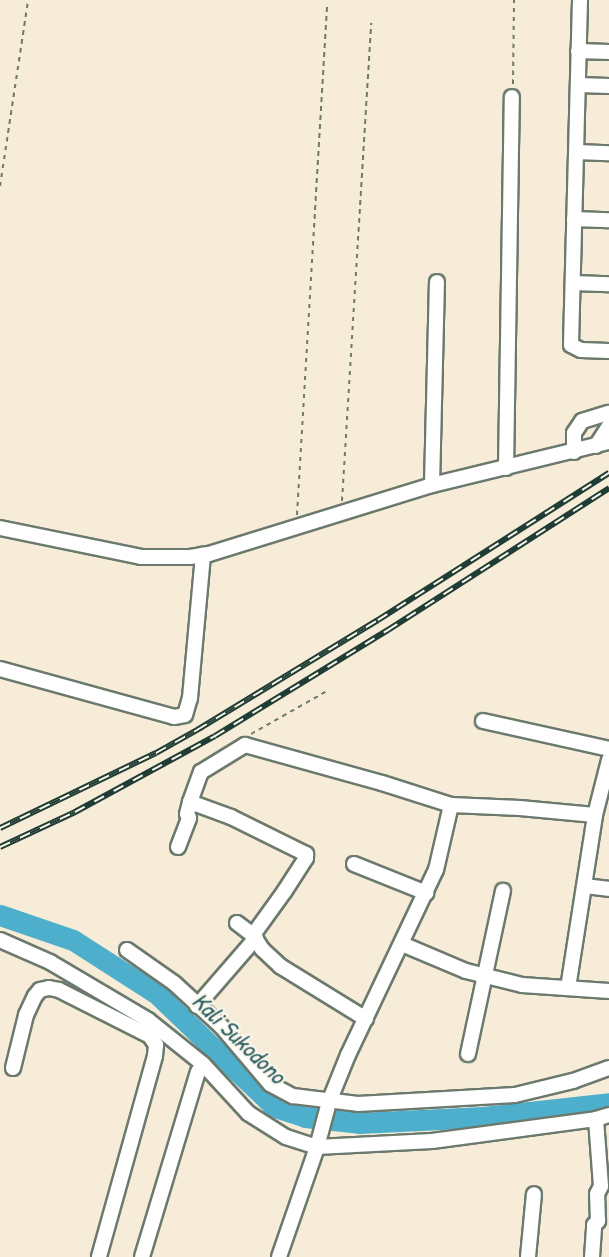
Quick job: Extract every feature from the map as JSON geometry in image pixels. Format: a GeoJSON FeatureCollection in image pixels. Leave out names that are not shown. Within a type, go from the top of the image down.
{"type":"FeatureCollection","features":[{"type":"Feature","properties":{"kind":"street"},"geometry":{"type":"LineString","coordinates":[[580,0],[571,345],[577,350],[609,351]]}},
{"type":"Feature","properties":{"kind":"street"},"geometry":{"type":"LineString","coordinates":[[578,51],[609,51]]}},
{"type":"Feature","properties":{"kind":"street"},"geometry":{"type":"LineString","coordinates":[[578,85],[609,86]]}},
{"type":"Feature","properties":{"kind":"street"},"geometry":{"type":"LineString","coordinates":[[506,468],[512,97]]}},
{"type":"Feature","properties":{"kind":"street"},"geometry":{"type":"LineString","coordinates":[[576,152],[609,153]]}},
{"type":"Feature","properties":{"kind":"street"},"geometry":{"type":"LineString","coordinates":[[574,219],[609,220]]}},
{"type":"Feature","properties":{"kind":"street"},"geometry":{"type":"LineString","coordinates":[[432,485],[437,282]]}},
{"type":"Feature","properties":{"kind":"street"},"geometry":{"type":"LineString","coordinates":[[573,283],[609,284]]}},
{"type":"Feature","properties":{"kind":"street"},"geometry":{"type":"LineString","coordinates":[[574,452],[574,434],[582,421],[609,413]]}},
{"type":"Feature","properties":{"kind":"street"},"geometry":{"type":"LineString","coordinates":[[0,528],[141,556],[162,558],[203,555],[432,485],[602,444],[609,424],[582,421]]}},
{"type":"Feature","properties":{"kind":"street"},"geometry":{"type":"LineString","coordinates":[[0,669],[174,717],[185,715],[190,698],[203,555]]}},
{"type":"Feature","properties":{"kind":"street"},"geometry":{"type":"LineString","coordinates":[[483,721],[609,749]]}},
{"type":"Feature","properties":{"kind":"street"},"geometry":{"type":"LineString","coordinates":[[178,847],[189,818],[186,813],[201,772],[245,745],[382,783],[451,805],[595,815]]}},
{"type":"Feature","properties":{"kind":"street"},"geometry":{"type":"LineString","coordinates":[[568,988],[595,815],[609,760]]}},
{"type":"Feature","properties":{"kind":"street"},"geometry":{"type":"LineString","coordinates":[[190,802],[231,817],[306,854],[306,858],[254,937],[197,1006]]}},
{"type":"Feature","properties":{"kind":"street"},"geometry":{"type":"LineString","coordinates":[[279,1257],[319,1141],[328,1104],[436,870],[451,805]]}},
{"type":"Feature","properties":{"kind":"street"},"geometry":{"type":"LineString","coordinates":[[354,864],[426,893]]}},
{"type":"Feature","properties":{"kind":"street"},"geometry":{"type":"LineString","coordinates":[[585,886],[609,889]]}},
{"type":"Feature","properties":{"kind":"street"},"geometry":{"type":"LineString","coordinates":[[468,1054],[504,891]]}},
{"type":"Feature","properties":{"kind":"street"},"geometry":{"type":"LineString","coordinates":[[237,923],[254,937],[262,949],[280,966],[366,1019]]}},
{"type":"Feature","properties":{"kind":"street"},"geometry":{"type":"LineString","coordinates":[[0,940],[50,962],[164,1031],[203,1064],[248,1113],[279,1133],[319,1141],[432,1141],[602,1117],[601,1186],[597,1194],[598,1221],[594,1226],[592,1257]]}},
{"type":"Feature","properties":{"kind":"street"},"geometry":{"type":"LineString","coordinates":[[402,944],[466,971],[522,985],[609,991]]}},
{"type":"Feature","properties":{"kind":"street"},"geometry":{"type":"LineString","coordinates":[[127,950],[174,983],[221,1026],[276,1089],[293,1096],[328,1104],[514,1095],[573,1081],[609,1068]]}},
{"type":"Feature","properties":{"kind":"street"},"geometry":{"type":"LineString","coordinates":[[13,1068],[26,1015],[40,990],[49,988],[59,990],[150,1036],[156,1045],[99,1257]]}},
{"type":"Feature","properties":{"kind":"street"},"geometry":{"type":"LineString","coordinates":[[142,1257],[198,1072],[203,1064]]}},
{"type":"Feature","properties":{"kind":"street"},"geometry":{"type":"LineString","coordinates":[[528,1257],[534,1194]]}},
{"type":"Feature","properties":{"kind":"path"},"geometry":{"type":"LineString","coordinates":[[0,186],[28,0]]}},
{"type":"Feature","properties":{"kind":"path"},"geometry":{"type":"LineString","coordinates":[[512,97],[514,0]]}},
{"type":"Feature","properties":{"kind":"path"},"geometry":{"type":"LineString","coordinates":[[296,527],[327,7]]}},
{"type":"Feature","properties":{"kind":"path"},"geometry":{"type":"LineString","coordinates":[[342,513],[371,23]]}},
{"type":"Feature","properties":{"kind":"path"},"geometry":{"type":"LineString","coordinates":[[245,745],[245,738],[327,691]]}},
{"type":"Feature","properties":{"kind":"waterway","name":"Kali Sukodono"},"geometry":{"type":"LineString","coordinates":[[0,915],[73,940],[157,994],[275,1107],[305,1117],[359,1123],[483,1117],[609,1103]]}},
{"type":"Feature","properties":{"kind":"railway"},"geometry":{"type":"LineString","coordinates":[[0,828],[156,753],[197,730],[378,620],[609,473]]}},
{"type":"Feature","properties":{"kind":"railway"},"geometry":{"type":"LineString","coordinates":[[0,847],[75,812],[215,736],[388,630],[609,488]]}}]}
